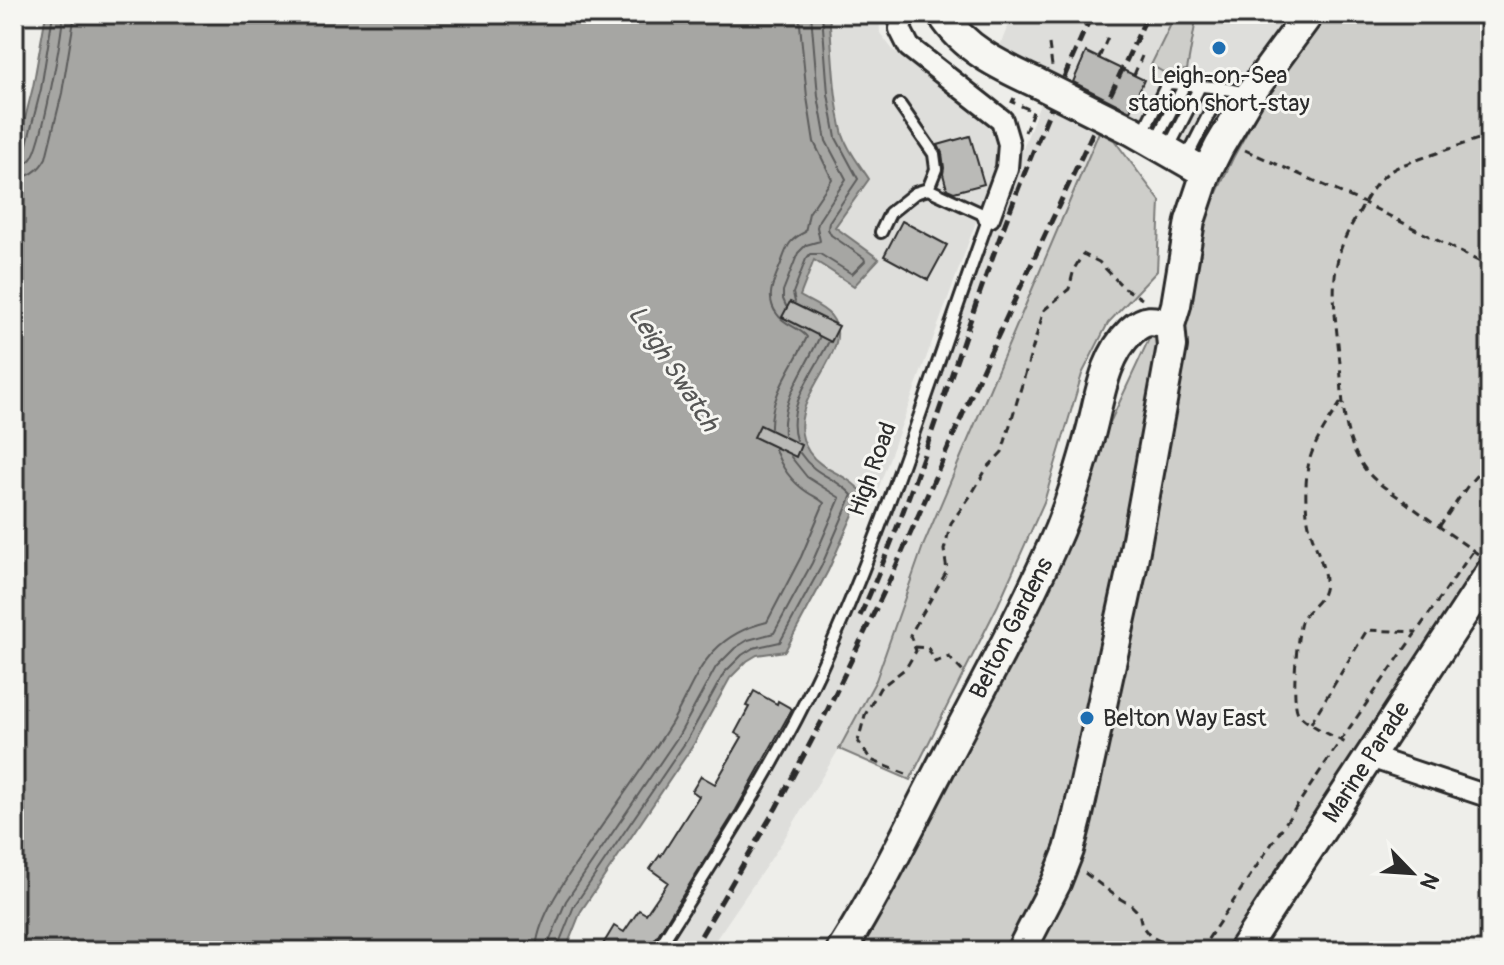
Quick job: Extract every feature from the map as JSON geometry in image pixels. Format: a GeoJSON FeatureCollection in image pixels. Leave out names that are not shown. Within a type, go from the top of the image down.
{"type":"FeatureCollection","features":[{"type":"Feature","properties":{"kind":"street","name":"High Road"},"geometry":{"type":"LineString","coordinates":[[904,14],[900,29],[909,47],[1002,120],[1009,144],[1007,168],[989,217]]}},
{"type":"Feature","properties":{"kind":"street"},"geometry":{"type":"LineString","coordinates":[[942,14],[964,42],[998,65],[1164,149],[1219,147],[1251,93],[1309,14]]}},
{"type":"Feature","properties":{"kind":"street"},"geometry":{"type":"LineString","coordinates":[[1021,951],[1056,883],[1077,819],[1134,557],[1172,346],[1170,325],[1190,221],[1164,149]]}},
{"type":"Feature","properties":{"kind":"street","name":"Belton Gardens"},"geometry":{"type":"LineString","coordinates":[[841,951],[895,854],[1052,546],[1082,463],[1113,355],[1130,332],[1144,322],[1152,320],[1170,325]]}},
{"type":"Feature","properties":{"kind":"street","name":"Marine Parade"},"geometry":{"type":"LineString","coordinates":[[1242,951],[1370,757],[1481,559]]}},
{"type":"Feature","properties":{"kind":"street"},"geometry":{"type":"LineString","coordinates":[[1370,757],[1490,797]]}},
{"type":"Feature","properties":{"kind":"lane"},"geometry":{"type":"LineString","coordinates":[[1164,149],[1185,84],[1251,93]]}},
{"type":"Feature","properties":{"kind":"lane"},"geometry":{"type":"LineString","coordinates":[[1164,149],[1200,86]]}},
{"type":"Feature","properties":{"kind":"lane"},"geometry":{"type":"LineString","coordinates":[[1164,149],[1222,88]]}},
{"type":"Feature","properties":{"kind":"lane"},"geometry":{"type":"LineString","coordinates":[[900,105],[934,154],[936,169],[928,189]]}},
{"type":"Feature","properties":{"kind":"lane"},"geometry":{"type":"LineString","coordinates":[[881,232],[890,213],[915,193],[928,189],[989,217]]}},
{"type":"Feature","properties":{"kind":"lane","name":"High Road"},"geometry":{"type":"LineString","coordinates":[[657,951],[781,750],[819,672],[903,465],[989,217]]}},
{"type":"Feature","properties":{"kind":"path"},"geometry":{"type":"LineString","coordinates":[[1099,58],[1108,37]]}},
{"type":"Feature","properties":{"kind":"path"},"geometry":{"type":"LineString","coordinates":[[1134,75],[1142,56]]}},
{"type":"Feature","properties":{"kind":"path"},"geometry":{"type":"LineString","coordinates":[[1200,951],[1417,632],[1481,559],[1372,477],[1353,450],[1346,432],[1341,401],[1334,314],[1335,268],[1343,242],[1375,184],[1392,169],[1490,135]]}},
{"type":"Feature","properties":{"kind":"path"},"geometry":{"type":"LineString","coordinates":[[1246,150],[1364,203],[1490,267]]}},
{"type":"Feature","properties":{"kind":"path"},"geometry":{"type":"LineString","coordinates":[[906,774],[871,760],[858,741],[865,715],[880,688],[906,668],[916,651],[910,635],[947,571],[944,550],[951,523],[987,468],[1002,452],[1044,310],[1069,289],[1074,269],[1083,254],[1099,262],[1123,287],[1143,299],[1146,308]]}},
{"type":"Feature","properties":{"kind":"path"},"geometry":{"type":"LineString","coordinates":[[1341,401],[1311,453],[1307,477],[1307,518],[1325,573],[1325,585],[1322,596],[1302,620],[1294,702],[1299,714],[1311,723],[1370,757]]}},
{"type":"Feature","properties":{"kind":"path"},"geometry":{"type":"LineString","coordinates":[[1439,527],[1490,460]]}},
{"type":"Feature","properties":{"kind":"path"},"geometry":{"type":"LineString","coordinates":[[1311,723],[1367,630],[1417,632]]}},
{"type":"Feature","properties":{"kind":"path"},"geometry":{"type":"LineString","coordinates":[[914,647],[928,648],[935,662],[949,657],[964,673]]}},
{"type":"Feature","properties":{"kind":"path"},"geometry":{"type":"LineString","coordinates":[[1086,874],[1131,905],[1139,913],[1142,926],[1150,936],[1179,951]]}},
{"type":"Feature","properties":{"kind":"shaded area"},"geometry":{"type":"Polygon","coordinates":[[[829,14],[879,14],[880,33],[893,50],[987,124],[998,143],[995,170],[873,503],[861,495],[863,492],[819,463],[807,449],[801,432],[805,405],[833,352],[831,315],[800,297],[814,260],[835,227],[854,157],[844,137],[836,93],[829,14]]]}},
{"type":"Feature","properties":{"kind":"shaded area"},"geometry":{"type":"Polygon","coordinates":[[[988,14],[1176,14],[1152,65],[1187,70],[1197,14],[1291,14],[1244,81],[1201,153],[1126,121],[995,57],[1008,26],[988,14]]]}},
{"type":"Feature","properties":{"kind":"shaded area"},"geometry":{"type":"Polygon","coordinates":[[[1176,14],[1197,14],[1187,70],[1165,73],[1151,65],[1176,14]]]}},
{"type":"Feature","properties":{"kind":"shaded area"},"geometry":{"type":"Polygon","coordinates":[[[1323,14],[1490,14],[1490,553],[1228,951],[853,951],[915,842],[1233,158],[1278,75],[1323,14]]]}},
{"type":"Feature","properties":{"kind":"shaded area"},"geometry":{"type":"Polygon","coordinates":[[[1040,103],[1099,132],[923,546],[876,680],[839,749],[779,847],[708,951],[662,951],[758,796],[854,605],[900,490],[947,353],[1040,103]]]}},
{"type":"Feature","properties":{"kind":"shaded area"},"geometry":{"type":"Polygon","coordinates":[[[1099,132],[1114,140],[1160,201],[1157,271],[1108,323],[1082,374],[1044,502],[998,605],[910,780],[839,749],[876,680],[923,546],[1099,132]]]}},
{"type":"Feature","properties":{"kind":"water","name":"Leigh Swatch"},"geometry":{"type":"Polygon","coordinates":[[[46,14],[829,14],[835,90],[843,135],[869,179],[835,227],[879,259],[854,286],[814,260],[800,296],[828,313],[837,330],[835,346],[809,396],[803,414],[802,433],[813,457],[863,492],[828,571],[785,651],[757,655],[730,678],[694,744],[581,911],[565,951],[14,951],[14,162],[33,87],[46,14]]]}},
{"type":"Feature","properties":{"kind":"building"},"geometry":{"type":"Polygon","coordinates":[[[1086,52],[1144,80],[1130,111],[1073,82],[1086,52]]]}},
{"type":"Feature","properties":{"kind":"building"},"geometry":{"type":"Polygon","coordinates":[[[970,136],[984,184],[954,192],[947,189],[938,145],[970,136]]]}},
{"type":"Feature","properties":{"kind":"building"},"geometry":{"type":"Polygon","coordinates":[[[902,221],[947,245],[928,280],[884,256],[902,221]]]}},
{"type":"Feature","properties":{"kind":"building"},"geometry":{"type":"Polygon","coordinates":[[[790,302],[839,326],[831,342],[782,317],[790,302]]]}},
{"type":"Feature","properties":{"kind":"building"},"geometry":{"type":"Polygon","coordinates":[[[760,425],[801,445],[796,457],[754,437],[760,425]]]}},
{"type":"Feature","properties":{"kind":"building"},"geometry":{"type":"Polygon","coordinates":[[[754,691],[792,709],[736,810],[648,951],[599,951],[614,926],[624,932],[639,910],[646,914],[668,882],[650,869],[699,796],[692,791],[701,776],[715,784],[742,737],[735,733],[754,691]]]}},
{"type":"Feature","properties":{"kind":"railway"},"geometry":{"type":"LineString","coordinates":[[860,616],[914,483],[1016,195],[1092,14]]}},
{"type":"Feature","properties":{"kind":"railway"},"geometry":{"type":"LineString","coordinates":[[692,951],[776,808],[824,717],[1148,14]]}},
{"type":"Feature","properties":{"kind":"place","name":"Leigh-on-Sea station short-stay"},"geometry":{"type":"Point","coordinates":[1219,48]}},
{"type":"Feature","properties":{"kind":"place","name":"Belton Way East"},"geometry":{"type":"Point","coordinates":[1087,718]}}]}
